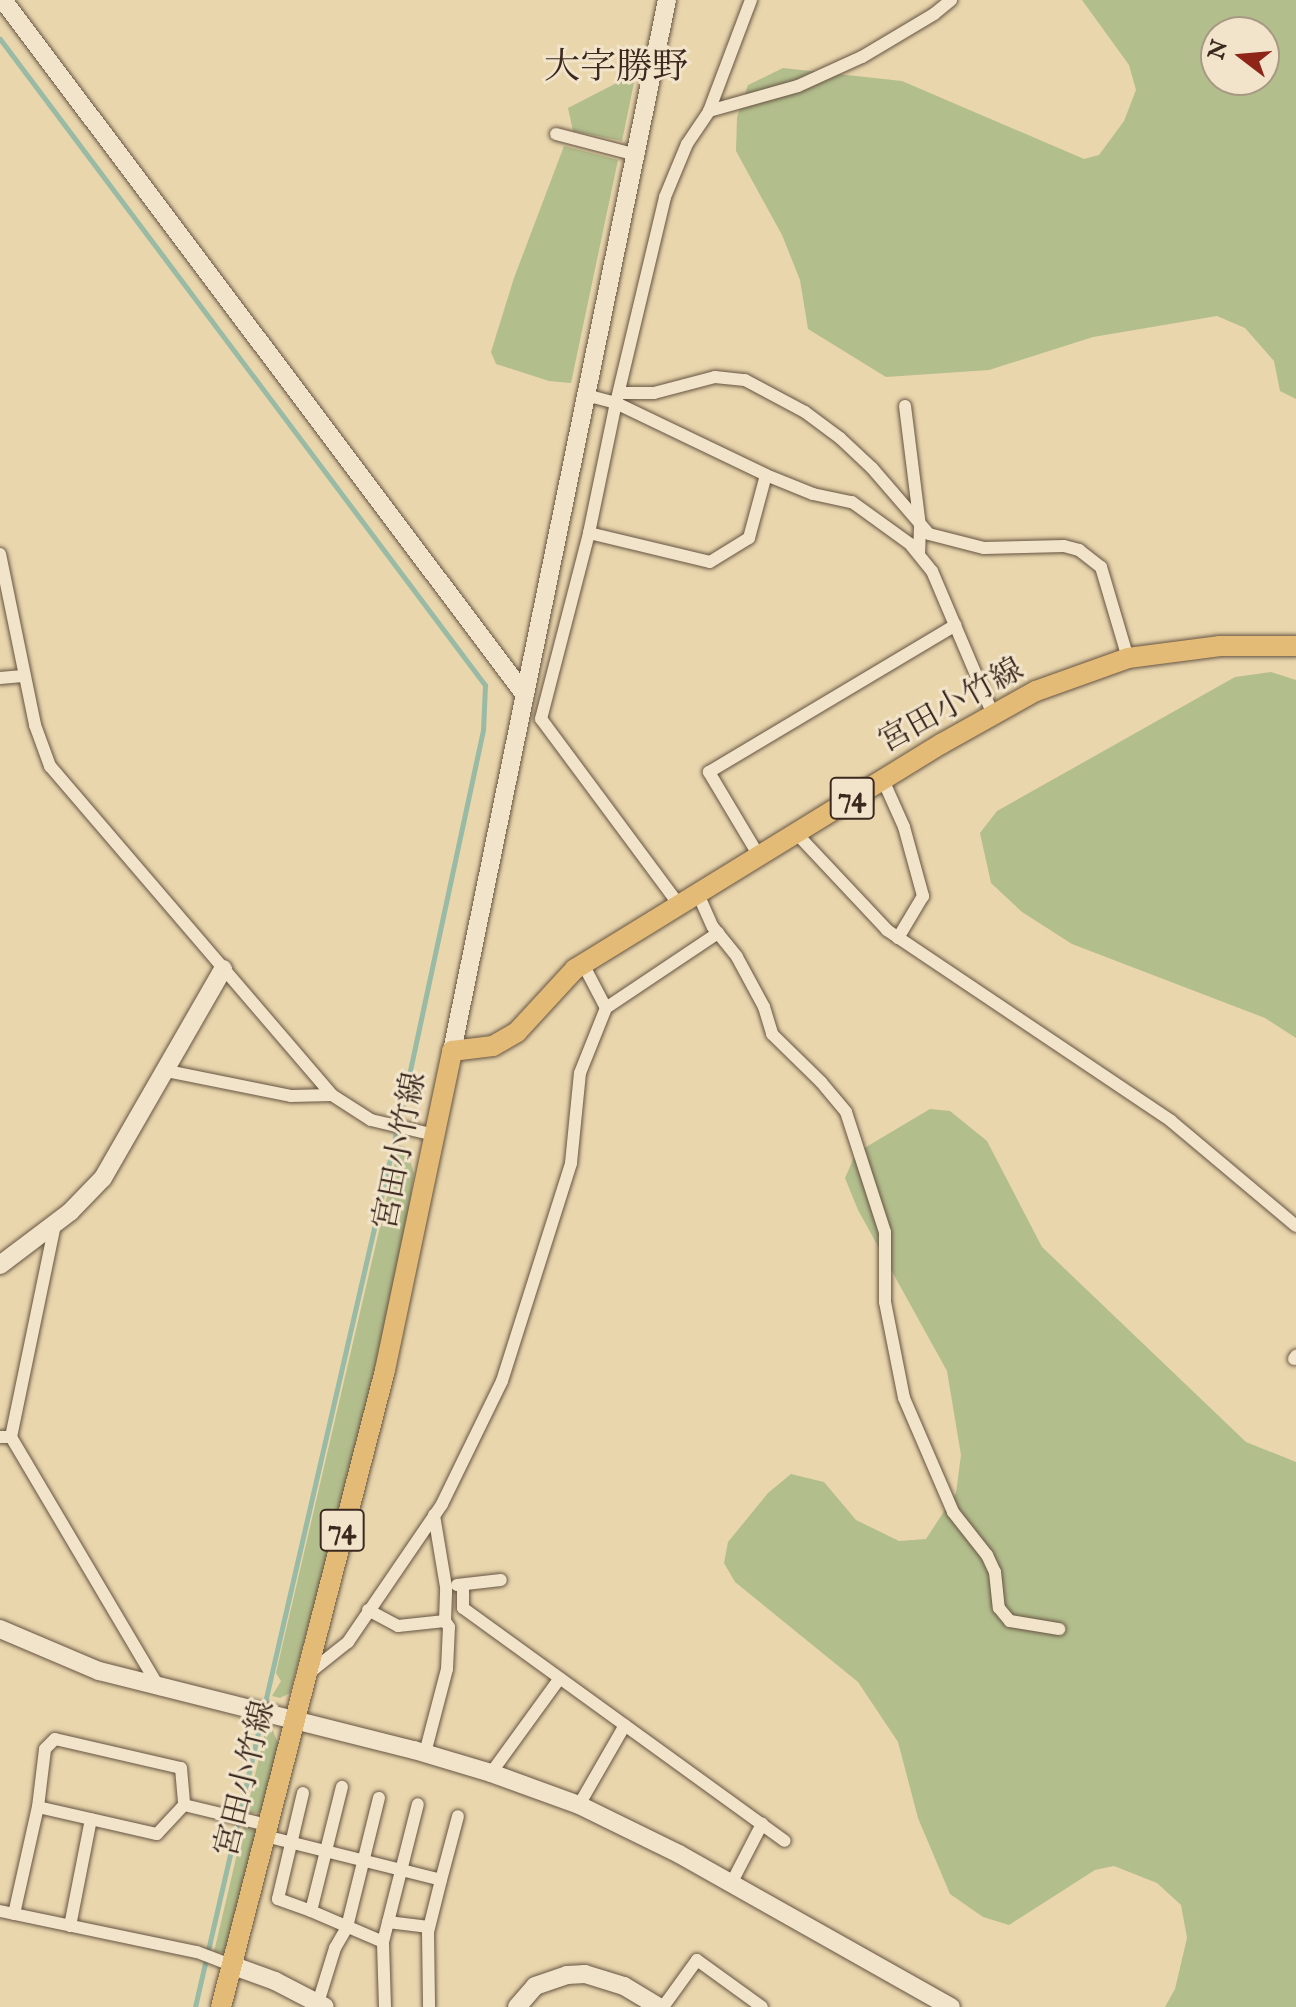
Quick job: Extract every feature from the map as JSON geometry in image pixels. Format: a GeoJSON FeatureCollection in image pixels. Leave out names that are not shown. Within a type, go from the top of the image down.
{"type":"FeatureCollection","features":[{"type":"Feature","properties":{"kind":"main road","name":"宮田小竹線"},"geometry":{"type":"LineString","coordinates":[[221,2007],[222,1960],[266,1830],[385,1370],[452,1051],[493,1046],[517,1032],[583,964],[883,780],[1036,691],[1128,658],[1220,646],[1296,646]]}},
{"type":"Feature","properties":{"kind":"street"},"geometry":{"type":"LineString","coordinates":[[3,0],[525,695]]}},
{"type":"Feature","properties":{"kind":"street"},"geometry":{"type":"LineString","coordinates":[[452,1051],[633,154],[667,0]]}},
{"type":"Feature","properties":{"kind":"street"},"geometry":{"type":"LineString","coordinates":[[680,906],[541,719],[589,533],[617,398],[665,197],[687,144],[709,111],[751,0]]}},
{"type":"Feature","properties":{"kind":"street"},"geometry":{"type":"LineString","coordinates":[[709,111],[798,86],[862,57],[934,14],[951,0]]}},
{"type":"Feature","properties":{"kind":"street"},"geometry":{"type":"LineString","coordinates":[[561,136],[633,154]]}},
{"type":"Feature","properties":{"kind":"street"},"geometry":{"type":"LineString","coordinates":[[586,395],[617,398],[654,393],[715,377],[745,380],[805,412],[840,438],[872,468],[929,534],[965,545],[1064,546],[1092,558],[1108,585],[1128,658]]}},
{"type":"Feature","properties":{"kind":"street"},"geometry":{"type":"LineString","coordinates":[[617,398],[766,475],[813,494],[852,502],[874,515],[919,552],[932,571],[993,715]]}},
{"type":"Feature","properties":{"kind":"street"},"geometry":{"type":"LineString","coordinates":[[905,406],[920,527],[919,552]]}},
{"type":"Feature","properties":{"kind":"street"},"geometry":{"type":"LineString","coordinates":[[589,533],[710,562],[749,538],[766,475]]}},
{"type":"Feature","properties":{"kind":"street"},"geometry":{"type":"LineString","coordinates":[[0,554],[23,676],[35,725],[50,766],[332,1095],[371,1120],[435,1135]]}},
{"type":"Feature","properties":{"kind":"street"},"geometry":{"type":"LineString","coordinates":[[759,856],[709,772],[956,625]]}},
{"type":"Feature","properties":{"kind":"street"},"geometry":{"type":"LineString","coordinates":[[0,678],[23,676]]}},
{"type":"Feature","properties":{"kind":"street"},"geometry":{"type":"LineString","coordinates":[[883,780],[904,827],[923,896],[898,938]]}},
{"type":"Feature","properties":{"kind":"street"},"geometry":{"type":"LineString","coordinates":[[796,833],[898,938],[1171,1121],[1296,1226]]}},
{"type":"Feature","properties":{"kind":"street"},"geometry":{"type":"LineString","coordinates":[[698,894],[764,1007],[772,1034],[821,1082],[846,1112],[885,1232],[885,1302],[904,1398],[953,1512],[987,1555],[995,1572],[999,1608],[1010,1621],[1059,1629]]}},
{"type":"Feature","properties":{"kind":"street"},"geometry":{"type":"LineString","coordinates":[[303,1678],[348,1642],[434,1515],[502,1381],[571,1163],[580,1073],[606,1008],[718,933]]}},
{"type":"Feature","properties":{"kind":"street"},"geometry":{"type":"LineString","coordinates":[[583,964],[606,1008]]}},
{"type":"Feature","properties":{"kind":"street"},"geometry":{"type":"LineString","coordinates":[[0,1265],[55,1222],[103,1178],[223,969]]}},
{"type":"Feature","properties":{"kind":"street"},"geometry":{"type":"LineString","coordinates":[[167,1071],[291,1096],[332,1095]]}},
{"type":"Feature","properties":{"kind":"street"},"geometry":{"type":"LineString","coordinates":[[55,1222],[6,1437],[160,1689]]}},
{"type":"Feature","properties":{"kind":"street"},"geometry":{"type":"LineString","coordinates":[[425,1753],[447,1669],[449,1627],[445,1621],[446,1587],[434,1515]]}},
{"type":"Feature","properties":{"kind":"street"},"geometry":{"type":"LineString","coordinates":[[446,1587],[501,1580]]}},
{"type":"Feature","properties":{"kind":"street"},"geometry":{"type":"LineString","coordinates":[[463,1585],[463,1608],[785,1841]]}},
{"type":"Feature","properties":{"kind":"street"},"geometry":{"type":"LineString","coordinates":[[368,1610],[398,1626],[445,1621]]}},
{"type":"Feature","properties":{"kind":"street"},"geometry":{"type":"LineString","coordinates":[[0,1629],[99,1671],[160,1689],[294,1717],[425,1753],[579,1805],[628,1827],[951,2007]]}},
{"type":"Feature","properties":{"kind":"street"},"geometry":{"type":"LineString","coordinates":[[491,1773],[560,1678]]}},
{"type":"Feature","properties":{"kind":"street"},"geometry":{"type":"LineString","coordinates":[[579,1805],[625,1725]]}},
{"type":"Feature","properties":{"kind":"street"},"geometry":{"type":"LineString","coordinates":[[14,1914],[38,1807],[45,1749],[55,1739],[181,1768],[184,1805],[157,1834],[38,1807]]}},
{"type":"Feature","properties":{"kind":"street"},"geometry":{"type":"LineString","coordinates":[[311,1911],[342,1787]]}},
{"type":"Feature","properties":{"kind":"street"},"geometry":{"type":"LineString","coordinates":[[303,1793],[278,1899],[383,1942]]}},
{"type":"Feature","properties":{"kind":"street"},"geometry":{"type":"LineString","coordinates":[[0,1911],[197,1952],[222,1960],[321,2005],[335,1948],[347,1927],[379,1798]]}},
{"type":"Feature","properties":{"kind":"street"},"geometry":{"type":"LineString","coordinates":[[385,2007],[383,1942],[418,1804]]}},
{"type":"Feature","properties":{"kind":"street"},"geometry":{"type":"LineString","coordinates":[[184,1805],[245,1819],[291,1842],[441,1880]]}},
{"type":"Feature","properties":{"kind":"street"},"geometry":{"type":"LineString","coordinates":[[429,2007],[429,1927],[458,1816]]}},
{"type":"Feature","properties":{"kind":"street"},"geometry":{"type":"LineString","coordinates":[[70,1926],[91,1819]]}},
{"type":"Feature","properties":{"kind":"street"},"geometry":{"type":"LineString","coordinates":[[731,1884],[762,1824]]}},
{"type":"Feature","properties":{"kind":"street"},"geometry":{"type":"LineString","coordinates":[[388,1922],[429,1927]]}},
{"type":"Feature","properties":{"kind":"street"},"geometry":{"type":"LineString","coordinates":[[517,2007],[535,1986],[567,1975],[585,1974],[624,1986],[661,2007],[697,1960],[762,2007]]}},
{"type":"Feature","properties":{"kind":"green space"},"geometry":{"type":"Polygon","coordinates":[[[1082,0],[1296,0],[1296,399],[1280,391],[1274,361],[1245,328],[1217,316],[1093,337],[989,370],[886,377],[808,329],[800,280],[782,235],[736,151],[737,117],[748,85],[783,68],[902,81],[1084,159],[1099,155],[1124,121],[1136,90],[1129,65],[1082,0]]]}},
{"type":"Feature","properties":{"kind":"green space"},"geometry":{"type":"Polygon","coordinates":[[[636,73],[622,141],[573,131],[568,108],[636,73]]]}},
{"type":"Feature","properties":{"kind":"green space"},"geometry":{"type":"Polygon","coordinates":[[[564,146],[618,160],[571,383],[549,381],[496,364],[491,352],[514,278],[564,146]]]}},
{"type":"Feature","properties":{"kind":"green space"},"geometry":{"type":"Polygon","coordinates":[[[1271,672],[1296,680],[1296,1038],[1265,1018],[1072,944],[1022,912],[991,883],[980,833],[997,811],[1235,677],[1271,672]]]}},
{"type":"Feature","properties":{"kind":"green space"},"geometry":{"type":"Polygon","coordinates":[[[930,1109],[950,1111],[987,1141],[1042,1247],[1246,1442],[1296,1462],[1296,2007],[1165,2007],[1175,1989],[1187,1938],[1181,1905],[1157,1883],[1114,1866],[1095,1870],[1009,1925],[983,1917],[950,1894],[918,1818],[898,1742],[858,1682],[735,1582],[724,1563],[728,1542],[768,1493],[791,1474],[824,1482],[856,1520],[899,1541],[926,1539],[956,1493],[961,1455],[947,1371],[858,1210],[845,1178],[856,1153],[930,1109]]]}},
{"type":"Feature","properties":{"kind":"green space"},"geometry":{"type":"Polygon","coordinates":[[[399,1145],[406,1147],[414,1173],[401,1267],[363,1427],[290,1693],[280,1698],[272,1696],[281,1681],[276,1673],[399,1145]]]}},
{"type":"Feature","properties":{"kind":"green space"},"geometry":{"type":"Polygon","coordinates":[[[266,1728],[273,1731],[279,1746],[263,1812],[246,1814],[266,1728]]]}},
{"type":"Feature","properties":{"kind":"green space"},"geometry":{"type":"Polygon","coordinates":[[[244,1824],[258,1832],[228,1951],[218,1953],[214,1952],[244,1824]]]}},
{"type":"Feature","properties":{"kind":"waterway"},"geometry":{"type":"LineString","coordinates":[[0,39],[485,685],[483,730],[401,1111],[195,2007]]}},
{"type":"Feature","properties":{"kind":"district","name":"大字勝野"},"geometry":{"type":"Point","coordinates":[616,69]}}]}
